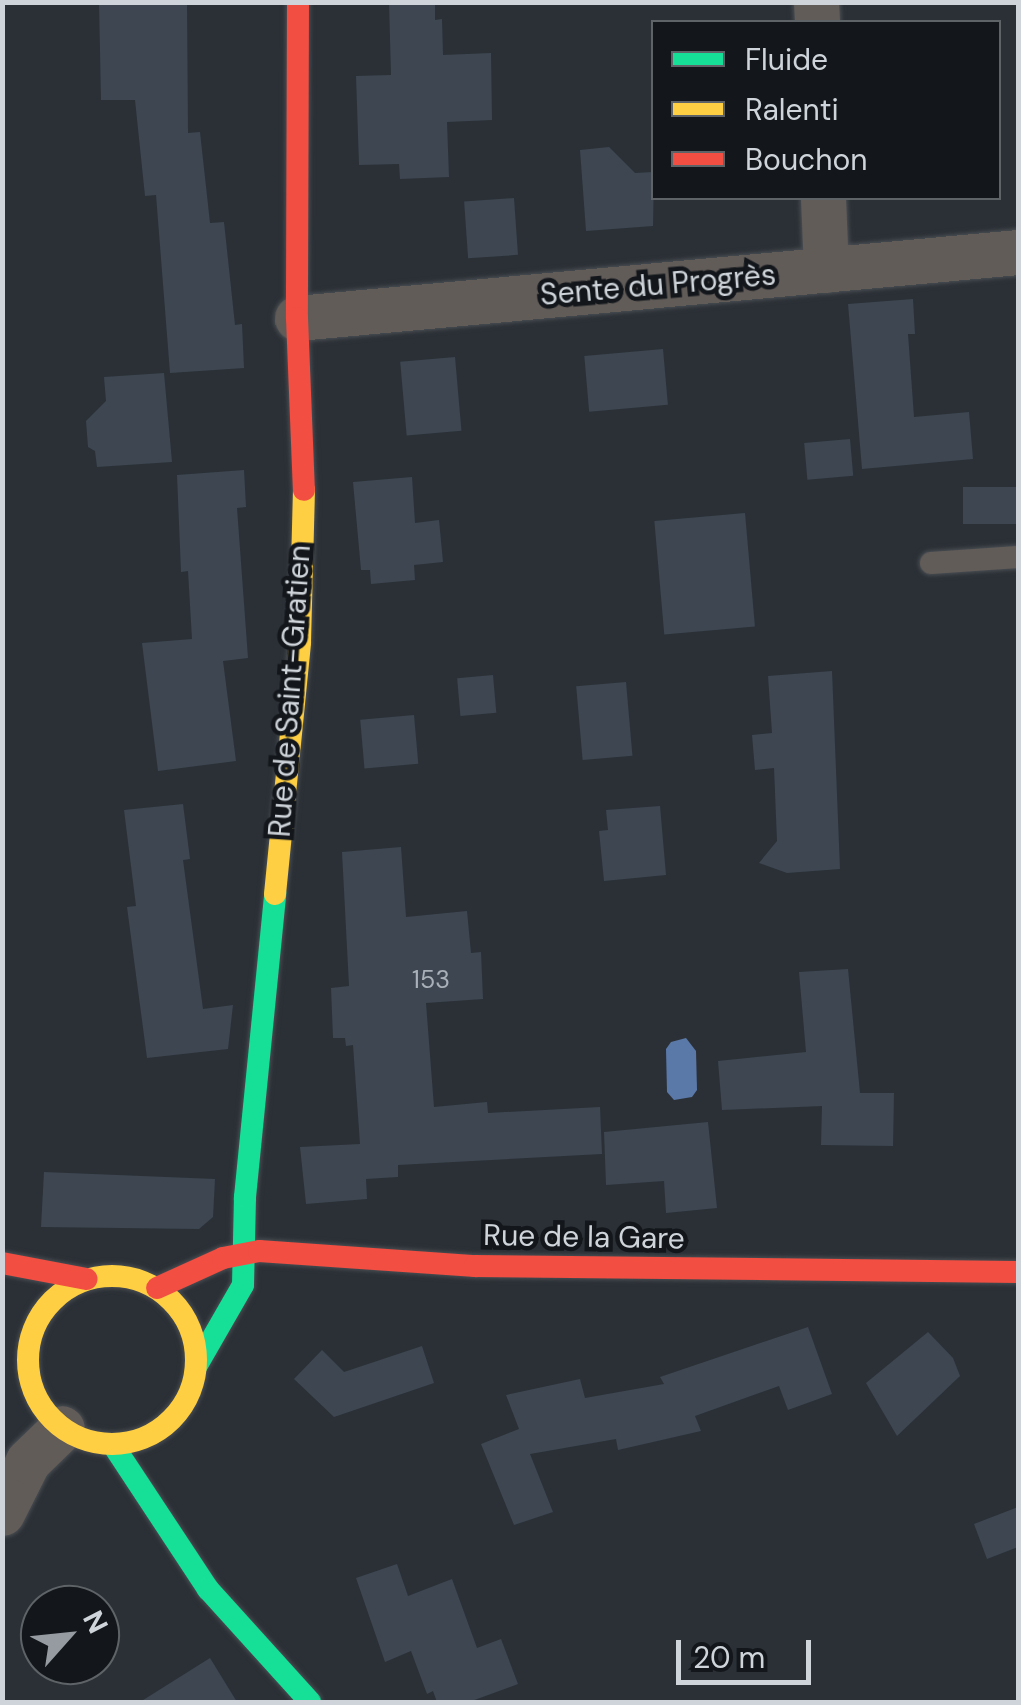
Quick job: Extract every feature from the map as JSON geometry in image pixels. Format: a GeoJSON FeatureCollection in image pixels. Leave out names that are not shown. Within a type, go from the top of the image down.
{"type":"FeatureCollection","features":[{"type":"Feature","properties":{"kind":"street","name":"Rue de Saint-Gratien"},"geometry":{"type":"LineString","coordinates":[[197,1365],[243,1286],[248,1159],[300,642],[304,471],[297,318],[298,2]]}},
{"type":"Feature","properties":{"kind":"street"},"geometry":{"type":"LineString","coordinates":[[823,200],[826,270]]}},
{"type":"Feature","properties":{"kind":"street","name":"Sente du Progrès"},"geometry":{"type":"LineString","coordinates":[[297,318],[1018,252]]}},
{"type":"Feature","properties":{"kind":"street","name":"Rue de la Gare"},"geometry":{"type":"LineString","coordinates":[[158,1288],[243,1252],[475,1266],[1018,1272]]}},
{"type":"Feature","properties":{"kind":"street"},"geometry":{"type":"LineString","coordinates":[[2,1262],[86,1279]]}},
{"type":"Feature","properties":{"kind":"street"},"geometry":{"type":"LineString","coordinates":[[180,1411],[162,1429],[139,1440],[114,1445],[86,1441],[62,1428],[36,1396],[28,1356],[32,1331],[45,1308],[64,1290],[86,1279],[111,1275],[158,1288],[188,1321],[197,1365],[180,1411],[182,1448]]}},
{"type":"Feature","properties":{"kind":"street"},"geometry":{"type":"LineString","coordinates":[[5,1326],[28,1356]]}},
{"type":"Feature","properties":{"kind":"street"},"geometry":{"type":"LineString","coordinates":[[2,1512],[28,1461],[62,1428]]}},
{"type":"Feature","properties":{"kind":"street"},"geometry":{"type":"LineString","coordinates":[[114,1445],[208,1588],[310,1702]]}},
{"type":"Feature","properties":{"kind":"street"},"geometry":{"type":"LineString","coordinates":[[181,1509],[181,1544]]}},
{"type":"Feature","properties":{"kind":"lane"},"geometry":{"type":"LineString","coordinates":[[931,563],[1018,557]]}},
{"type":"Feature","properties":{"kind":"water"},"geometry":{"type":"Polygon","coordinates":[[[686,1038],[696,1051],[697,1090],[692,1097],[674,1100],[667,1092],[666,1049],[671,1042],[686,1038]]]}},
{"type":"Feature","properties":{"kind":"building"},"geometry":{"type":"Polygon","coordinates":[[[99,2],[187,2],[188,133],[200,132],[210,223],[224,222],[235,325],[242,324],[244,368],[170,373],[156,195],[145,196],[135,100],[101,100],[99,2]]]}},
{"type":"Feature","properties":{"kind":"building"},"geometry":{"type":"Polygon","coordinates":[[[389,2],[435,2],[435,20],[442,19],[443,55],[491,53],[492,120],[447,122],[449,177],[400,179],[399,164],[359,165],[356,76],[391,75],[389,2]]]}},
{"type":"Feature","properties":{"kind":"building"},"geometry":{"type":"Polygon","coordinates":[[[609,147],[635,173],[651,172],[653,226],[586,231],[580,150],[609,147]]]}},
{"type":"Feature","properties":{"kind":"building"},"geometry":{"type":"Polygon","coordinates":[[[514,198],[518,255],[468,258],[464,201],[514,198]]]}},
{"type":"Feature","properties":{"kind":"building"},"geometry":{"type":"Polygon","coordinates":[[[913,299],[915,334],[908,334],[914,417],[969,412],[973,459],[862,469],[848,304],[913,299]]]}},
{"type":"Feature","properties":{"kind":"building"},"geometry":{"type":"Polygon","coordinates":[[[663,349],[668,405],[589,412],[584,356],[663,349]]]}},
{"type":"Feature","properties":{"kind":"building"},"geometry":{"type":"Polygon","coordinates":[[[455,357],[461,431],[407,436],[400,362],[455,357]]]}},
{"type":"Feature","properties":{"kind":"building"},"geometry":{"type":"Polygon","coordinates":[[[164,373],[172,462],[97,467],[95,451],[88,447],[86,421],[106,401],[104,377],[164,373]]]}},
{"type":"Feature","properties":{"kind":"building"},"geometry":{"type":"Polygon","coordinates":[[[850,439],[853,476],[807,480],[804,443],[850,439]]]}},
{"type":"Feature","properties":{"kind":"building"},"geometry":{"type":"Polygon","coordinates":[[[244,470],[246,507],[237,508],[248,658],[223,661],[236,761],[158,771],[142,643],[192,639],[188,571],[181,572],[177,475],[244,470]]]}},
{"type":"Feature","properties":{"kind":"building"},"geometry":{"type":"Polygon","coordinates":[[[412,477],[415,523],[439,520],[443,562],[414,565],[415,580],[371,584],[370,570],[361,570],[353,482],[412,477]]]}},
{"type":"Feature","properties":{"kind":"building"},"geometry":{"type":"Polygon","coordinates":[[[963,487],[1018,487],[1018,524],[963,524],[963,487]]]}},
{"type":"Feature","properties":{"kind":"building"},"geometry":{"type":"Polygon","coordinates":[[[745,513],[755,627],[664,634],[654,521],[745,513]]]}},
{"type":"Feature","properties":{"kind":"building"},"geometry":{"type":"Polygon","coordinates":[[[832,671],[840,869],[787,873],[759,863],[777,841],[774,768],[755,770],[752,735],[772,733],[768,676],[832,671]]]}},
{"type":"Feature","properties":{"kind":"building"},"geometry":{"type":"Polygon","coordinates":[[[493,675],[496,713],[460,716],[457,678],[493,675]]]}},
{"type":"Feature","properties":{"kind":"building"},"geometry":{"type":"Polygon","coordinates":[[[626,682],[632,756],[583,760],[576,686],[626,682]]]}},
{"type":"Feature","properties":{"kind":"building"},"geometry":{"type":"Polygon","coordinates":[[[414,715],[418,764],[364,769],[360,720],[414,715]]]}},
{"type":"Feature","properties":{"kind":"building"},"geometry":{"type":"Polygon","coordinates":[[[183,804],[190,859],[183,860],[203,1009],[233,1005],[228,1049],[147,1058],[127,907],[136,906],[124,810],[183,804]]]}},
{"type":"Feature","properties":{"kind":"building"},"geometry":{"type":"Polygon","coordinates":[[[660,806],[666,875],[604,881],[599,831],[608,830],[606,810],[660,806]]]}},
{"type":"Feature","properties":{"kind":"building"},"geometry":{"type":"Polygon","coordinates":[[[401,847],[406,917],[467,911],[471,953],[481,952],[483,999],[426,1003],[434,1107],[487,1102],[488,1113],[600,1107],[602,1154],[398,1165],[398,1177],[366,1179],[367,1199],[306,1204],[300,1147],[360,1144],[353,1045],[346,1046],[345,1038],[333,1038],[331,988],[349,986],[342,852],[401,847]]]}},
{"type":"Feature","properties":{"kind":"building"},"geometry":{"type":"Polygon","coordinates":[[[848,969],[860,1093],[894,1093],[893,1146],[821,1145],[822,1106],[722,1110],[718,1061],[806,1052],[799,972],[848,969]]]}},
{"type":"Feature","properties":{"kind":"building"},"geometry":{"type":"Polygon","coordinates":[[[708,1122],[717,1208],[666,1213],[664,1181],[606,1185],[604,1132],[708,1122]]]}},
{"type":"Feature","properties":{"kind":"building"},"geometry":{"type":"Polygon","coordinates":[[[44,1172],[215,1179],[213,1217],[199,1229],[41,1227],[44,1172]]]}},
{"type":"Feature","properties":{"kind":"building"},"geometry":{"type":"Polygon","coordinates":[[[808,1327],[832,1394],[788,1410],[779,1386],[695,1416],[701,1431],[618,1450],[616,1439],[530,1454],[553,1512],[514,1525],[481,1444],[519,1429],[506,1395],[580,1379],[585,1398],[664,1384],[660,1377],[808,1327]]]}},
{"type":"Feature","properties":{"kind":"building"},"geometry":{"type":"Polygon","coordinates":[[[928,1332],[953,1358],[960,1376],[897,1436],[866,1383],[928,1332]]]}},
{"type":"Feature","properties":{"kind":"building"},"geometry":{"type":"Polygon","coordinates":[[[422,1346],[434,1383],[334,1417],[294,1379],[322,1350],[344,1372],[422,1346]]]}},
{"type":"Feature","properties":{"kind":"building"},"geometry":{"type":"Polygon","coordinates":[[[1018,1507],[1018,1547],[987,1559],[974,1524],[1018,1507]]]}},
{"type":"Feature","properties":{"kind":"building"},"geometry":{"type":"Polygon","coordinates":[[[397,1564],[408,1596],[452,1579],[477,1648],[501,1639],[518,1684],[469,1702],[437,1702],[433,1691],[427,1694],[411,1651],[385,1662],[356,1578],[397,1564]]]}},
{"type":"Feature","properties":{"kind":"building"},"geometry":{"type":"Polygon","coordinates":[[[210,1658],[237,1702],[140,1702],[210,1658]]]}},
{"type":"Feature","properties":{"kind":"traffic: fast"},"geometry":{"type":"LineString","coordinates":[[197,1365],[243,1285],[245,1197],[275,894]]}},
{"type":"Feature","properties":{"kind":"traffic: fast"},"geometry":{"type":"LineString","coordinates":[[113,1445],[208,1589],[310,1702]]}},
{"type":"Feature","properties":{"kind":"traffic: slow"},"geometry":{"type":"LineString","coordinates":[[275,894],[300,642],[304,490]]}},
{"type":"Feature","properties":{"kind":"traffic: slow"},"geometry":{"type":"LineString","coordinates":[[112,1276],[144,1282],[172,1300],[190,1328],[196,1360],[190,1392],[172,1420],[144,1438],[112,1444],[80,1438],[52,1420],[34,1392],[28,1360],[34,1328],[52,1300],[80,1282],[112,1276]]}},
{"type":"Feature","properties":{"kind":"traffic: jam"},"geometry":{"type":"LineString","coordinates":[[298,2],[297,318],[304,490]]}},
{"type":"Feature","properties":{"kind":"traffic: jam"},"geometry":{"type":"LineString","coordinates":[[157,1288],[223,1258],[259,1251],[475,1266],[1018,1272]]}},
{"type":"Feature","properties":{"kind":"traffic: jam"},"geometry":{"type":"LineString","coordinates":[[2,1263],[87,1279]]}}]}
